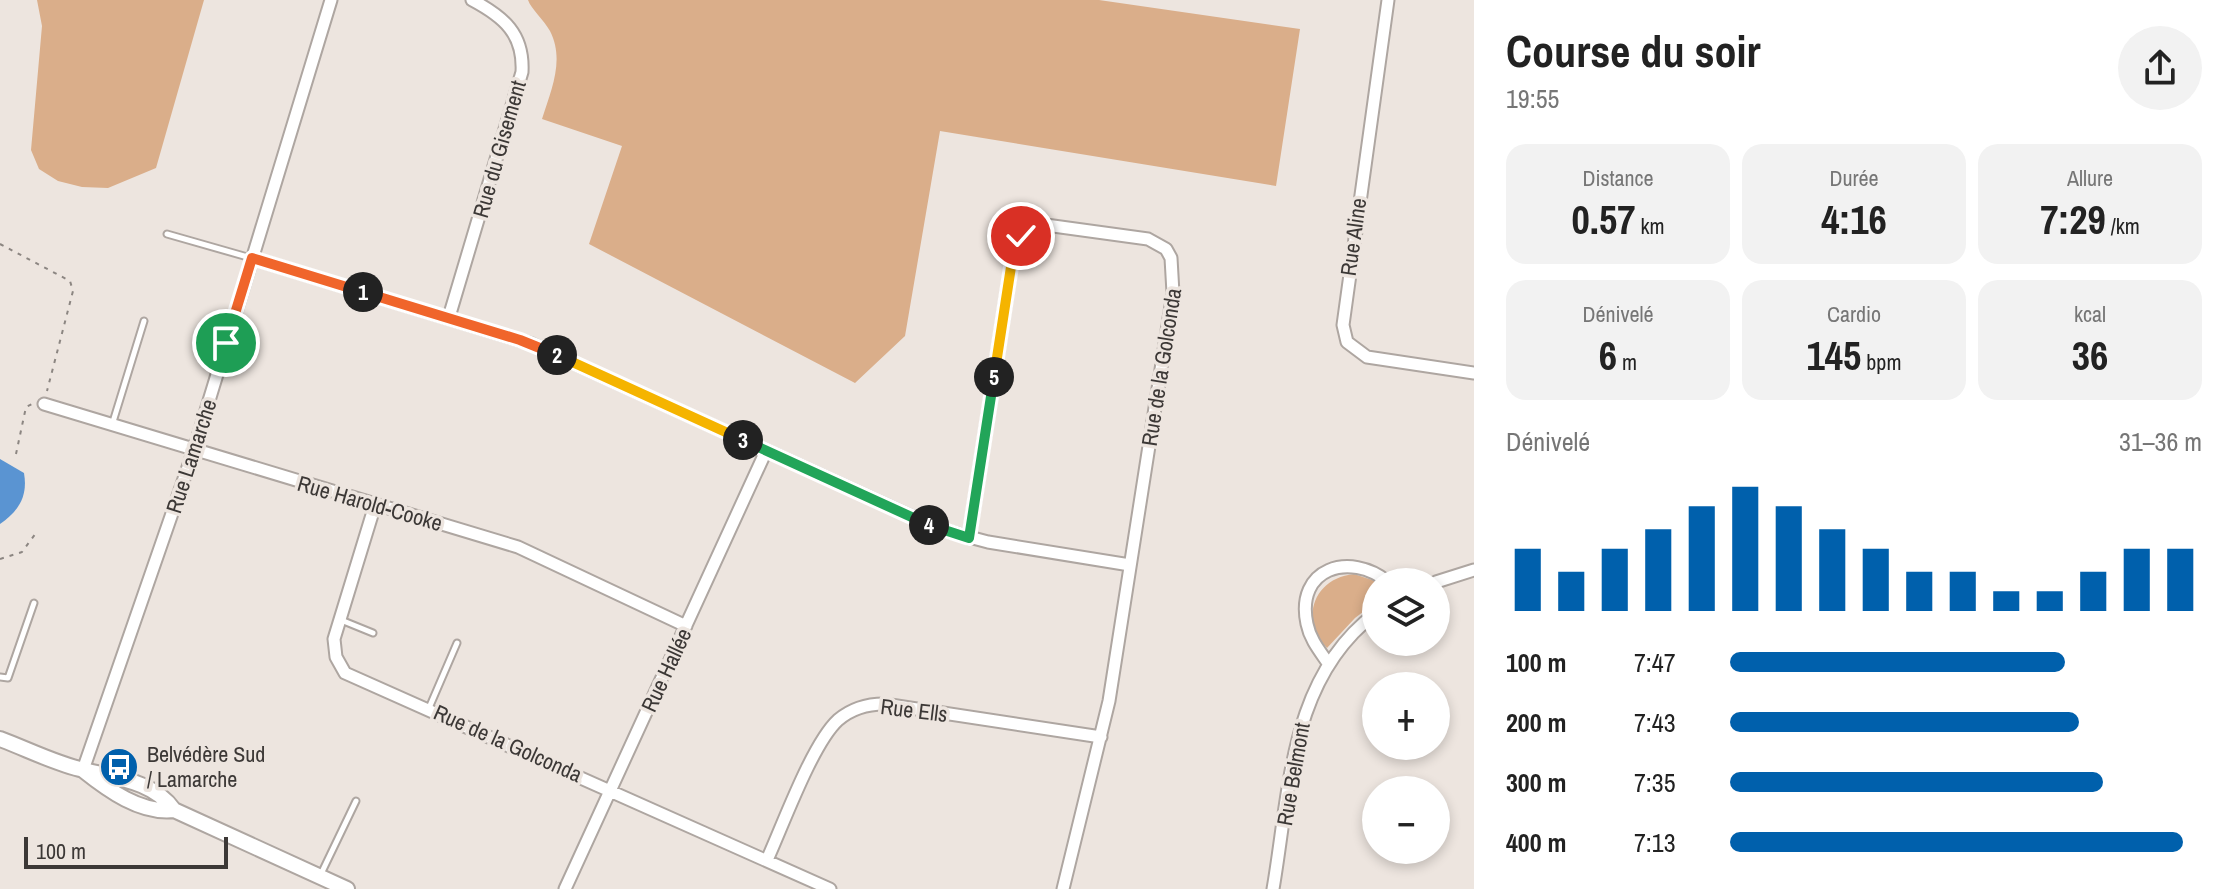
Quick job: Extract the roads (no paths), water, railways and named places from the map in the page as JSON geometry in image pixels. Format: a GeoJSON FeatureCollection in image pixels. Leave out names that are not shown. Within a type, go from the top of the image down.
{"type":"FeatureCollection","features":[{"type":"Feature","properties":{"kind":"street","name":"Rue Lamarche"},"geometry":{"type":"LineString","coordinates":[[83,770],[194,450],[331,0]]}},
{"type":"Feature","properties":{"kind":"street","name":"Rue du Gisement"},"geometry":{"type":"LineString","coordinates":[[449,317],[522,72],[520,45],[515,32],[496,13],[472,0]]}},
{"type":"Feature","properties":{"kind":"street","name":"Rue Aline"},"geometry":{"type":"LineString","coordinates":[[1388,0],[1343,325],[1347,342],[1367,357],[1474,373]]}},
{"type":"Feature","properties":{"kind":"street","name":"Rue de la Golconda"},"geometry":{"type":"LineString","coordinates":[[969,538],[1013,254],[1021,236],[1028,230],[1046,225],[1148,239],[1157,243],[1171,258],[1174,279],[1101,737],[1063,889]]}},
{"type":"Feature","properties":{"kind":"street"},"geometry":{"type":"LineString","coordinates":[[252,258],[547,350],[924,523],[969,538],[1130,565]]}},
{"type":"Feature","properties":{"kind":"street","name":"Rue Harold-Cooke"},"geometry":{"type":"LineString","coordinates":[[44,404],[529,551],[686,626]]}},
{"type":"Feature","properties":{"kind":"street","name":"Rue Hallée"},"geometry":{"type":"LineString","coordinates":[[565,889],[766,451]]}},
{"type":"Feature","properties":{"kind":"street","name":"Rue de la Golconda"},"geometry":{"type":"LineString","coordinates":[[375,505],[334,648],[345,673],[830,889]]}},
{"type":"Feature","properties":{"kind":"street"},"geometry":{"type":"LineString","coordinates":[[1328,663],[1308,627],[1306,599],[1312,585],[1322,574],[1351,565],[1362,568]]}},
{"type":"Feature","properties":{"kind":"street"},"geometry":{"type":"LineString","coordinates":[[1450,578],[1474,570]]}},
{"type":"Feature","properties":{"kind":"street","name":"Rue Belmont"},"geometry":{"type":"LineString","coordinates":[[1273,889],[1299,734],[1313,690],[1328,663],[1362,625]]}},
{"type":"Feature","properties":{"kind":"street","name":"Rue Ells"},"geometry":{"type":"LineString","coordinates":[[767,860],[824,738],[840,718],[863,707],[884,704],[1101,737]]}},
{"type":"Feature","properties":{"kind":"street"},"geometry":{"type":"LineString","coordinates":[[0,739],[83,770],[115,774],[165,797],[174,810],[347,889]]}},
{"type":"Feature","properties":{"kind":"lane"},"geometry":{"type":"LineString","coordinates":[[167,234],[252,258]]}},
{"type":"Feature","properties":{"kind":"lane"},"geometry":{"type":"LineString","coordinates":[[112,425],[144,321]]}},
{"type":"Feature","properties":{"kind":"lane"},"geometry":{"type":"LineString","coordinates":[[0,677],[8,678],[34,603]]}},
{"type":"Feature","properties":{"kind":"lane"},"geometry":{"type":"LineString","coordinates":[[340,620],[373,633]]}},
{"type":"Feature","properties":{"kind":"lane"},"geometry":{"type":"LineString","coordinates":[[429,708],[457,643]]}},
{"type":"Feature","properties":{"kind":"lane"},"geometry":{"type":"LineString","coordinates":[[320,877],[356,801]]}},
{"type":"Feature","properties":{"kind":"water"},"geometry":{"type":"Polygon","coordinates":[[[0,459],[24,473],[25,489],[21,502],[0,524],[0,459]]]}},
{"type":"Feature","properties":{"kind":"place","name":"Belvédère Sud / Lamarche"},"geometry":{"type":"Point","coordinates":[119,767]}}]}
